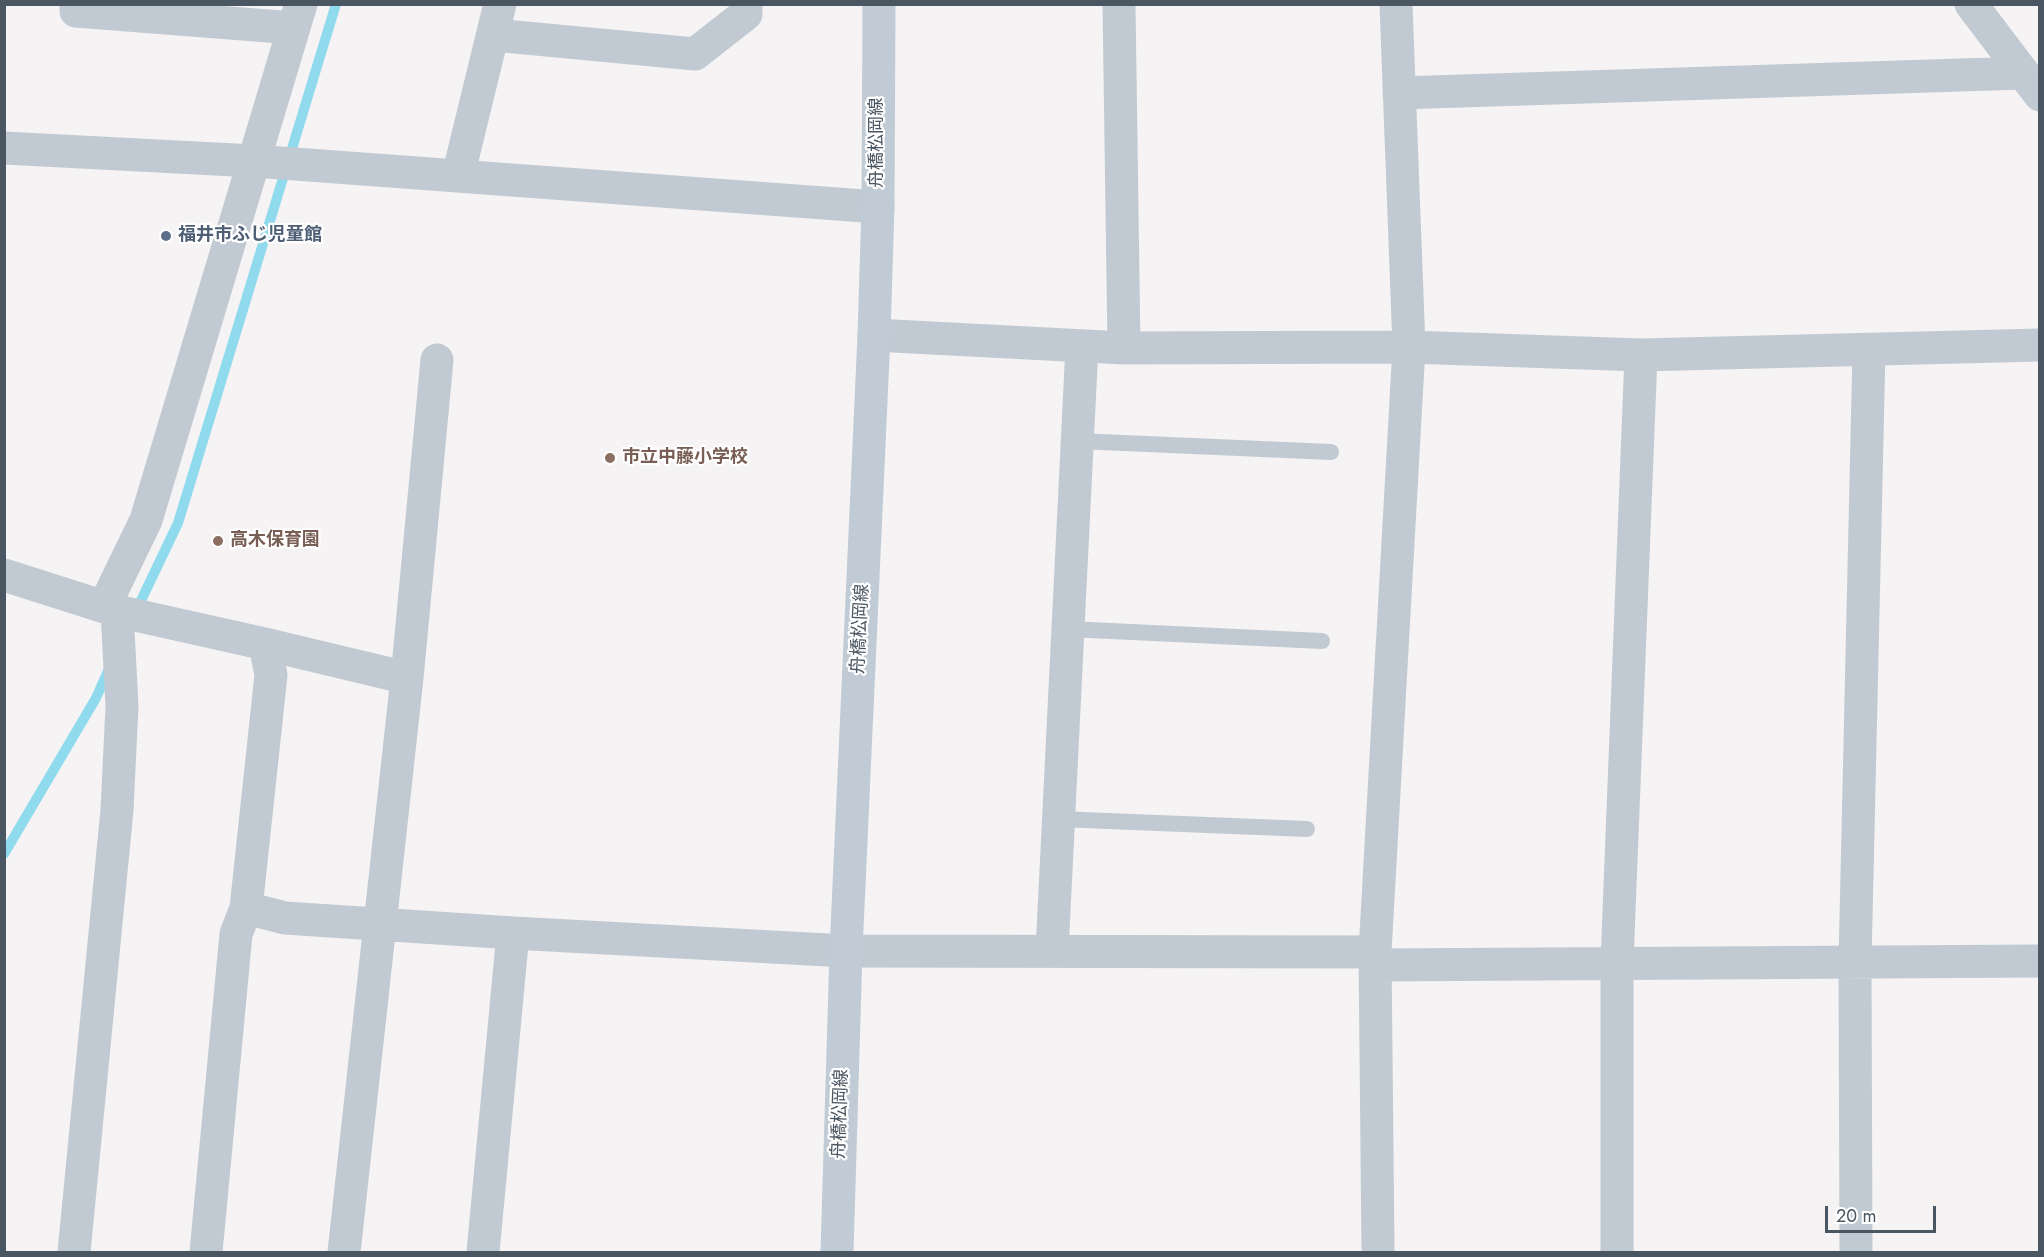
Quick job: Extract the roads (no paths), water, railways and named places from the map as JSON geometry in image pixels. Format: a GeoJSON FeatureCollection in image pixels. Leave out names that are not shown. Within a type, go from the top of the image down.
{"type":"FeatureCollection","features":[{"type":"Feature","properties":{"kind":"main road","name":"舟橋松岡線"},"geometry":{"type":"LineString","coordinates":[[837,1252],[846,951],[874,335],[878,207],[879,4]]}},
{"type":"Feature","properties":{"kind":"street"},"geometry":{"type":"LineString","coordinates":[[74,1252],[117,810],[122,706],[111,609],[146,520],[298,16],[76,11],[76,4]]}},
{"type":"Feature","properties":{"kind":"street"},"geometry":{"type":"LineString","coordinates":[[458,176],[497,20],[695,54],[746,14],[746,4]]}},
{"type":"Feature","properties":{"kind":"street"},"geometry":{"type":"LineString","coordinates":[[1119,4],[1124,348]]}},
{"type":"Feature","properties":{"kind":"street"},"geometry":{"type":"LineString","coordinates":[[1378,1252],[1375,958],[1409,347],[1396,4]]}},
{"type":"Feature","properties":{"kind":"street"},"geometry":{"type":"LineString","coordinates":[[1971,4],[2031,84]]}},
{"type":"Feature","properties":{"kind":"street"},"geometry":{"type":"LineString","coordinates":[[1400,93],[2031,84]]}},
{"type":"Feature","properties":{"kind":"street"},"geometry":{"type":"LineString","coordinates":[[4,148],[254,161],[878,207]]}},
{"type":"Feature","properties":{"kind":"street"},"geometry":{"type":"LineString","coordinates":[[874,335],[1124,348],[1409,347],[1641,355],[2040,345]]}},
{"type":"Feature","properties":{"kind":"street"},"geometry":{"type":"LineString","coordinates":[[1052,951],[1082,346]]}},
{"type":"Feature","properties":{"kind":"street"},"geometry":{"type":"LineString","coordinates":[[1856,1252],[1855,962],[1869,350]]}},
{"type":"Feature","properties":{"kind":"street"},"geometry":{"type":"LineString","coordinates":[[1617,1252],[1617,962],[1641,355]]}},
{"type":"Feature","properties":{"kind":"street"},"geometry":{"type":"LineString","coordinates":[[344,1252],[407,678],[437,360]]}},
{"type":"Feature","properties":{"kind":"street"},"geometry":{"type":"LineString","coordinates":[[4,575],[111,609],[407,678]]}},
{"type":"Feature","properties":{"kind":"street"},"geometry":{"type":"LineString","coordinates":[[206,1252],[236,934],[246,908],[271,675],[265,644]]}},
{"type":"Feature","properties":{"kind":"street"},"geometry":{"type":"LineString","coordinates":[[246,908],[285,918],[846,951],[1052,951],[1617,962],[2040,962]]}},
{"type":"Feature","properties":{"kind":"street"},"geometry":{"type":"LineString","coordinates":[[483,1252],[513,933]]}},
{"type":"Feature","properties":{"kind":"lane"},"geometry":{"type":"LineString","coordinates":[[1077,441],[1331,452]]}},
{"type":"Feature","properties":{"kind":"lane"},"geometry":{"type":"LineString","coordinates":[[1068,629],[1322,641]]}},
{"type":"Feature","properties":{"kind":"lane"},"geometry":{"type":"LineString","coordinates":[[1058,819],[1307,829]]}},
{"type":"Feature","properties":{"kind":"waterway"},"geometry":{"type":"LineString","coordinates":[[136,611],[178,523],[336,4]]}},
{"type":"Feature","properties":{"kind":"waterway"},"geometry":{"type":"LineString","coordinates":[[4,854],[96,698],[109,669]]}},
{"type":"Feature","properties":{"kind":"place","name":"福井市ふじ児童館"},"geometry":{"type":"Point","coordinates":[166,236]}},
{"type":"Feature","properties":{"kind":"place","name":"市立中藤小学校"},"geometry":{"type":"Point","coordinates":[610,458]}},
{"type":"Feature","properties":{"kind":"place","name":"高木保育園"},"geometry":{"type":"Point","coordinates":[218,541]}}]}
